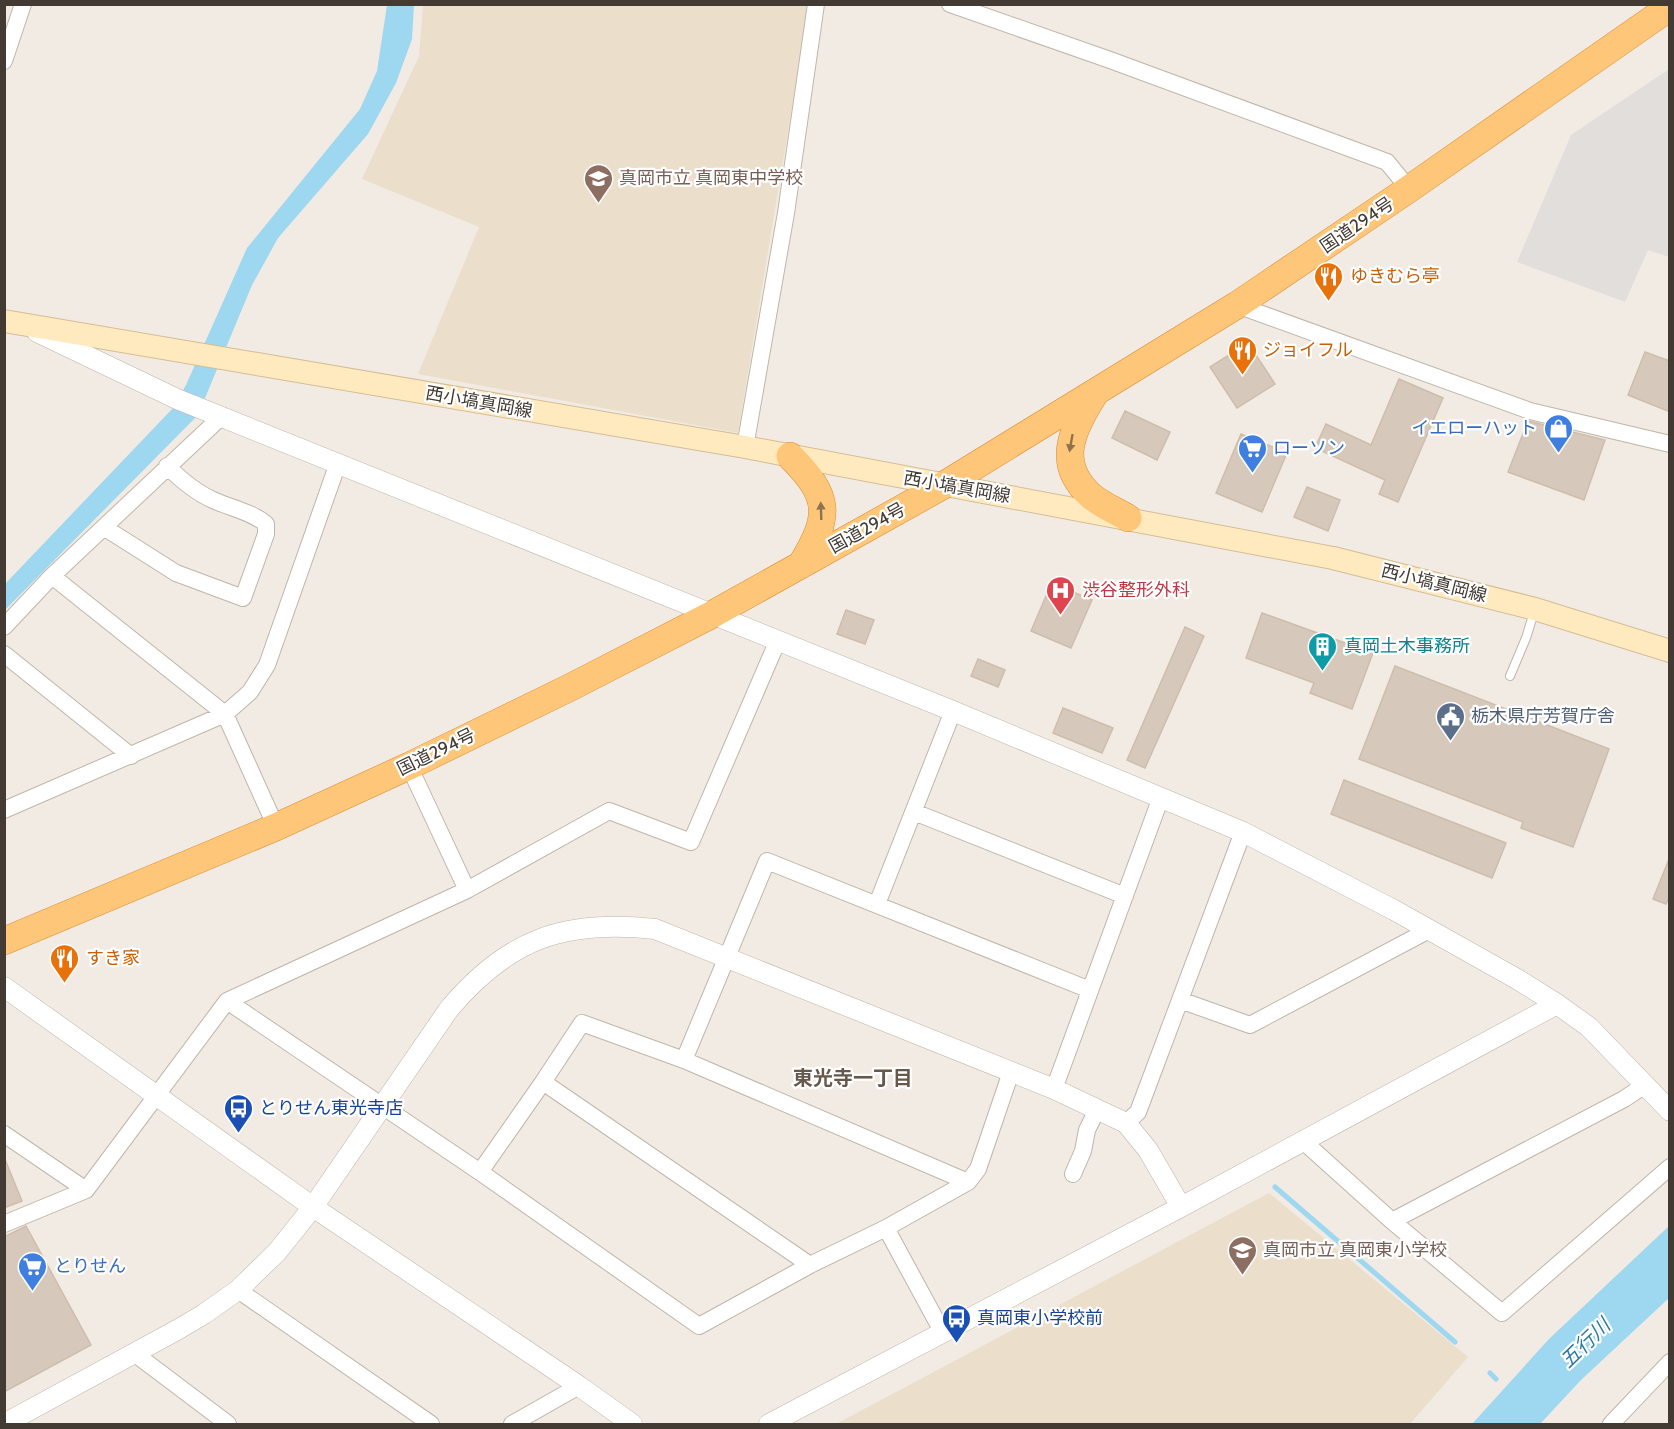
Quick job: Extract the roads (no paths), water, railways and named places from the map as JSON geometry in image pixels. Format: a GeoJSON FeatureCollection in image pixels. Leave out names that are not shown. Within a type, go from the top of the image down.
{"type":"FeatureCollection","features":[{"type":"Feature","properties":{"kind":"highway","name":"国道294号"},"geometry":{"type":"LineString","coordinates":[[4,940],[276,827],[409,766],[713,614],[944,485],[1237,305],[1409,189],[1670,7]]}},
{"type":"Feature","properties":{"kind":"highway"},"geometry":{"type":"LineString","coordinates":[[1096,391],[1071,437],[1069,452],[1072,469],[1092,497],[1128,518]]}},
{"type":"Feature","properties":{"kind":"highway"},"geometry":{"type":"LineString","coordinates":[[790,456],[807,473],[817,489],[821,508],[821,526],[815,542],[801,565]]}},
{"type":"Feature","properties":{"kind":"main road","name":"西小塙真岡線"},"geometry":{"type":"LineString","coordinates":[[8,324],[237,360],[745,447],[1333,558],[1535,609],[1670,651]]}},
{"type":"Feature","properties":{"kind":"street"},"geometry":{"type":"LineString","coordinates":[[4,61],[23,4]]}},
{"type":"Feature","properties":{"kind":"street"},"geometry":{"type":"LineString","coordinates":[[745,447],[786,213],[816,4]]}},
{"type":"Feature","properties":{"kind":"street"},"geometry":{"type":"LineString","coordinates":[[950,4],[1387,162],[1409,189]]}},
{"type":"Feature","properties":{"kind":"street"},"geometry":{"type":"LineString","coordinates":[[1237,305],[1530,411],[1670,444]]}},
{"type":"Feature","properties":{"kind":"street"},"geometry":{"type":"LineString","coordinates":[[8,324],[51,337],[177,399],[953,711],[1243,832],[1429,930],[1557,1004],[1589,1027],[1670,1111]]}},
{"type":"Feature","properties":{"kind":"street"},"geometry":{"type":"LineString","coordinates":[[4,627],[52,576],[221,417]]}},
{"type":"Feature","properties":{"kind":"street"},"geometry":{"type":"LineString","coordinates":[[4,810],[225,714],[250,692],[267,665],[338,463]]}},
{"type":"Feature","properties":{"kind":"street"},"geometry":{"type":"LineString","coordinates":[[105,528],[176,573],[243,597],[266,534],[266,524],[259,518],[212,500],[186,485],[167,466]]}},
{"type":"Feature","properties":{"kind":"street"},"geometry":{"type":"LineString","coordinates":[[52,576],[225,714],[276,827]]}},
{"type":"Feature","properties":{"kind":"street"},"geometry":{"type":"LineString","coordinates":[[4,1224],[86,1190],[227,1001],[467,890],[609,811],[691,842],[778,640]]}},
{"type":"Feature","properties":{"kind":"street"},"geometry":{"type":"LineString","coordinates":[[4,654],[131,756]]}},
{"type":"Feature","properties":{"kind":"street"},"geometry":{"type":"LineString","coordinates":[[877,904],[953,711]]}},
{"type":"Feature","properties":{"kind":"street"},"geometry":{"type":"LineString","coordinates":[[409,766],[467,890]]}},
{"type":"Feature","properties":{"kind":"street"},"geometry":{"type":"LineString","coordinates":[[1054,1089],[1161,797]]}},
{"type":"Feature","properties":{"kind":"street"},"geometry":{"type":"LineString","coordinates":[[914,812],[1125,896]]}},
{"type":"Feature","properties":{"kind":"street"},"geometry":{"type":"LineString","coordinates":[[1126,1123],[1138,1112],[1243,832]]}},
{"type":"Feature","properties":{"kind":"street"},"geometry":{"type":"LineString","coordinates":[[684,1060],[767,861],[1090,990]]}},
{"type":"Feature","properties":{"kind":"street"},"geometry":{"type":"LineString","coordinates":[[4,1424],[204,1314],[238,1290],[277,1252],[313,1207],[449,1009],[468,987],[490,967],[527,943],[558,932],[593,926],[655,929],[1054,1089],[1126,1123],[1148,1150],[1181,1207]]}},
{"type":"Feature","properties":{"kind":"street"},"geometry":{"type":"LineString","coordinates":[[1180,1000],[1250,1025],[1429,930]]}},
{"type":"Feature","properties":{"kind":"street"},"geometry":{"type":"LineString","coordinates":[[4,987],[313,1207],[579,1386],[632,1425]]}},
{"type":"Feature","properties":{"kind":"street"},"geometry":{"type":"LineString","coordinates":[[227,1001],[480,1172],[699,1326],[810,1265],[886,1228],[968,1182],[978,1169],[1011,1072]]}},
{"type":"Feature","properties":{"kind":"street"},"geometry":{"type":"LineString","coordinates":[[769,1425],[1181,1207],[1557,1004]]}},
{"type":"Feature","properties":{"kind":"street"},"geometry":{"type":"LineString","coordinates":[[480,1172],[582,1023],[684,1060],[968,1182]]}},
{"type":"Feature","properties":{"kind":"street"},"geometry":{"type":"LineString","coordinates":[[543,1082],[810,1265]]}},
{"type":"Feature","properties":{"kind":"street"},"geometry":{"type":"LineString","coordinates":[[1392,1221],[1624,1099],[1645,1085]]}},
{"type":"Feature","properties":{"kind":"street"},"geometry":{"type":"LineString","coordinates":[[1073,1174],[1083,1151],[1087,1130],[1097,1110]]}},
{"type":"Feature","properties":{"kind":"street"},"geometry":{"type":"LineString","coordinates":[[4,1134],[86,1190]]}},
{"type":"Feature","properties":{"kind":"street"},"geometry":{"type":"LineString","coordinates":[[1303,1141],[1392,1221],[1502,1313],[1670,1167]]}},
{"type":"Feature","properties":{"kind":"street"},"geometry":{"type":"LineString","coordinates":[[886,1228],[943,1333]]}},
{"type":"Feature","properties":{"kind":"street"},"geometry":{"type":"LineString","coordinates":[[238,1290],[430,1425]]}},
{"type":"Feature","properties":{"kind":"street"},"geometry":{"type":"LineString","coordinates":[[134,1353],[228,1425]]}},
{"type":"Feature","properties":{"kind":"street"},"geometry":{"type":"LineString","coordinates":[[1611,1425],[1669,1364]]}},
{"type":"Feature","properties":{"kind":"street"},"geometry":{"type":"LineString","coordinates":[[512,1425],[579,1386]]}},
{"type":"Feature","properties":{"kind":"lane"},"geometry":{"type":"LineString","coordinates":[[1510,676],[1535,609]]}},
{"type":"Feature","properties":{"kind":"water"},"geometry":{"type":"Polygon","coordinates":[[[387,5],[414,5],[412,39],[396,83],[368,134],[278,238],[252,285],[198,415],[5,610],[5,584],[174,407],[247,248],[360,109],[377,71],[387,5]]]}},
{"type":"Feature","properties":{"kind":"water","name":"五行川"},"geometry":{"type":"Polygon","coordinates":[[[1669,1226],[1669,1298],[1581,1380],[1540,1424],[1472,1424],[1549,1339],[1669,1226]]]}},
{"type":"Feature","properties":{"kind":"waterway"},"geometry":{"type":"LineString","coordinates":[[1275,1187],[1455,1342]]}},
{"type":"Feature","properties":{"kind":"waterway"},"geometry":{"type":"LineString","coordinates":[[1490,1373],[1496,1379]]}},
{"type":"Feature","properties":{"kind":"place","name":"真岡市立 真岡東中学校"},"geometry":{"type":"Point","coordinates":[598,204]}},
{"type":"Feature","properties":{"kind":"place","name":"ゆきむら亭"},"geometry":{"type":"Point","coordinates":[1329,302]}},
{"type":"Feature","properties":{"kind":"place","name":"ジョイフル"},"geometry":{"type":"Point","coordinates":[1242,376]}},
{"type":"Feature","properties":{"kind":"place","name":"イエローハット"},"geometry":{"type":"Point","coordinates":[1558,454]}},
{"type":"Feature","properties":{"kind":"place","name":"ローソン"},"geometry":{"type":"Point","coordinates":[1252,474]}},
{"type":"Feature","properties":{"kind":"place","name":"渋谷整形外科"},"geometry":{"type":"Point","coordinates":[1061,616]}},
{"type":"Feature","properties":{"kind":"place","name":"真岡土木事務所"},"geometry":{"type":"Point","coordinates":[1323,672]}},
{"type":"Feature","properties":{"kind":"place","name":"栃木県庁芳賀庁舎"},"geometry":{"type":"Point","coordinates":[1450,742]}},
{"type":"Feature","properties":{"kind":"place","name":"すき家"},"geometry":{"type":"Point","coordinates":[65,984]}},
{"type":"Feature","properties":{"kind":"place","name":"とりせん東光寺店"},"geometry":{"type":"Point","coordinates":[238,1134]}},
{"type":"Feature","properties":{"kind":"place","name":"真岡市立 真岡東小学校"},"geometry":{"type":"Point","coordinates":[1242,1276]}},
{"type":"Feature","properties":{"kind":"place","name":"とりせん"},"geometry":{"type":"Point","coordinates":[33,1292]}},
{"type":"Feature","properties":{"kind":"place","name":"真岡東小学校前"},"geometry":{"type":"Point","coordinates":[956,1344]}},
{"type":"Feature","properties":{"kind":"district","name":"東光寺一丁目"},"geometry":{"type":"Point","coordinates":[853,1078]}}]}
